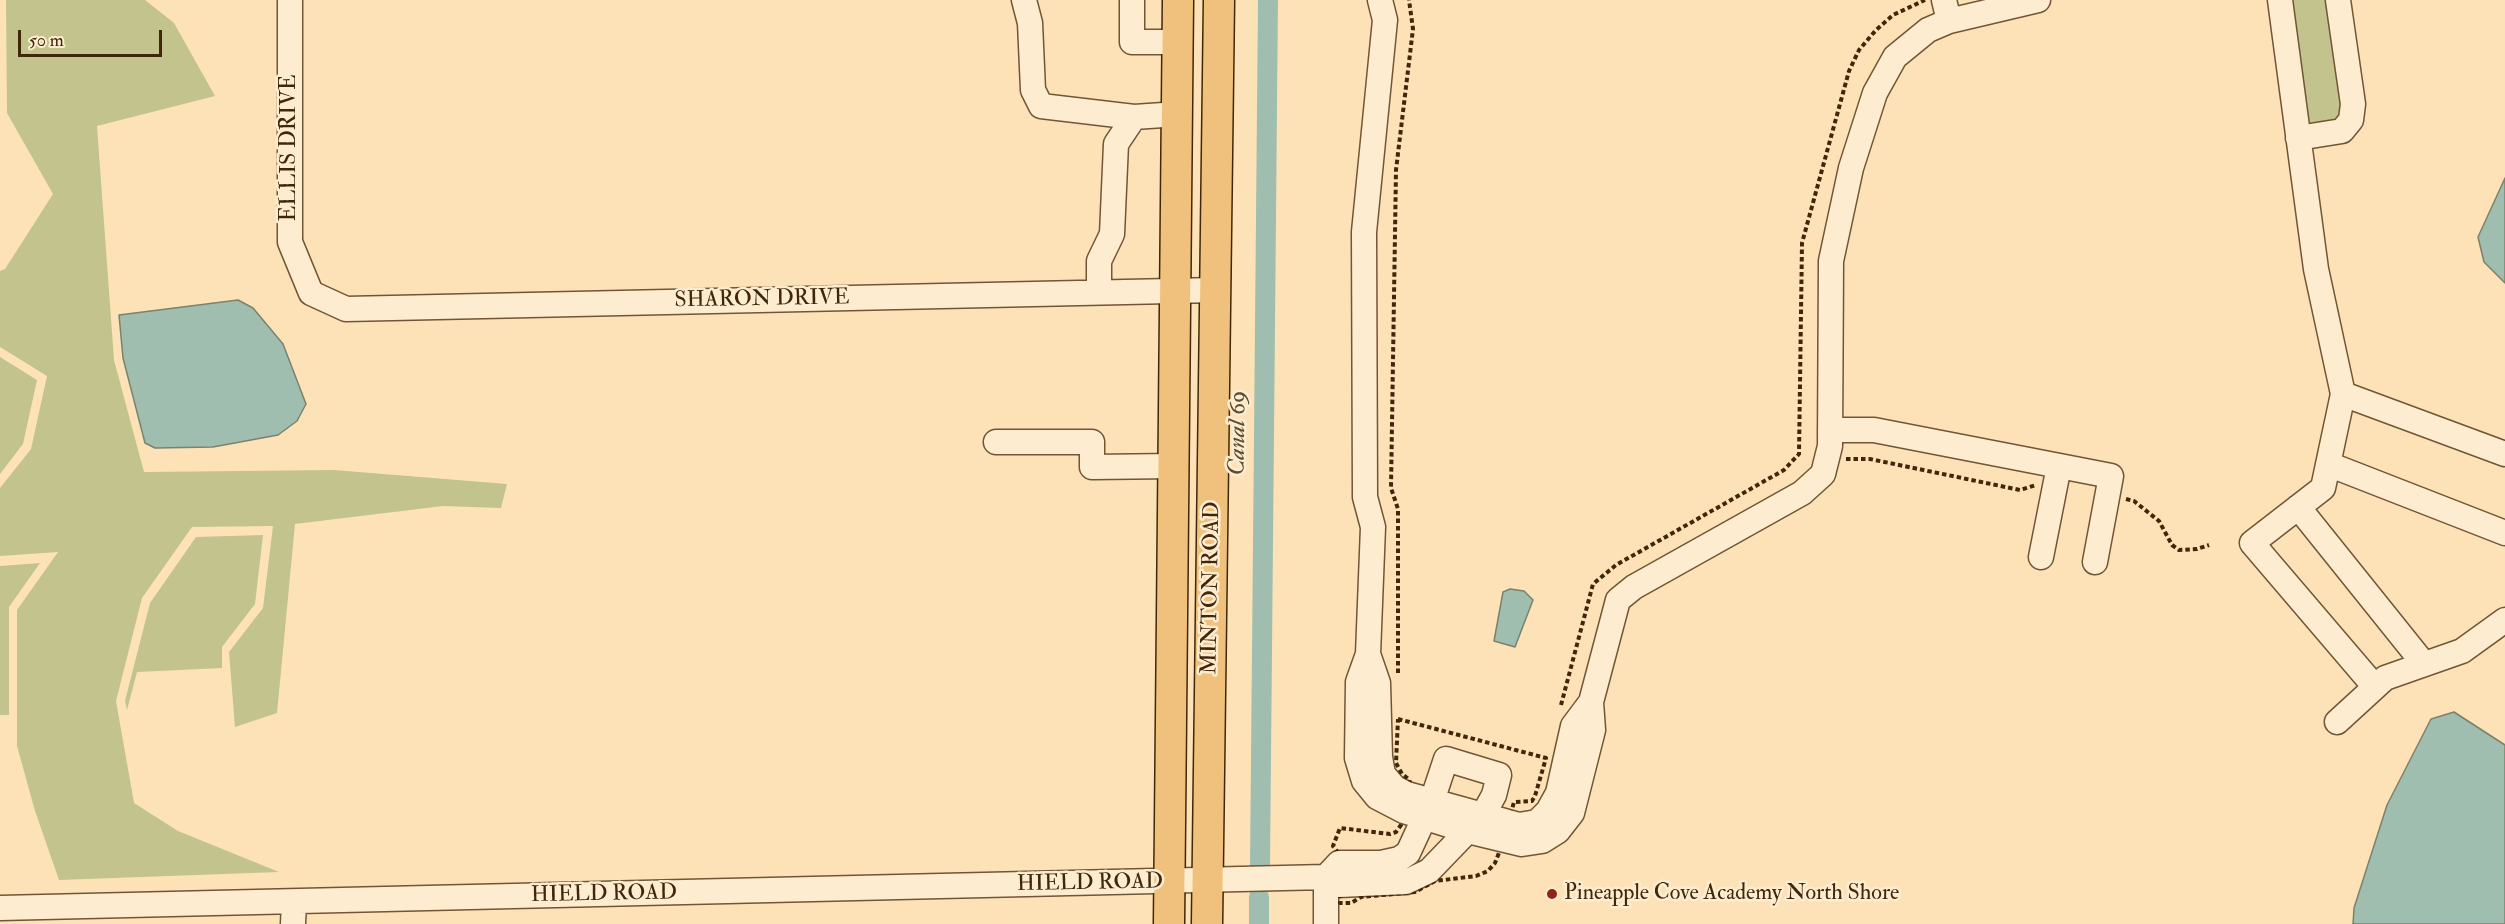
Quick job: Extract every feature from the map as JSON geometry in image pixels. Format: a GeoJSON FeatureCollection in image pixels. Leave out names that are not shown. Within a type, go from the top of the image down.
{"type":"FeatureCollection","features":[{"type":"Feature","properties":{"kind":"main road","name":"MINTON ROAD"},"geometry":{"type":"LineString","coordinates":[[1169,924],[1178,290],[1179,0]]}},
{"type":"Feature","properties":{"kind":"main road","name":"MINTON ROAD"},"geometry":{"type":"LineString","coordinates":[[1207,924],[1217,290],[1218,0]]}},
{"type":"Feature","properties":{"kind":"street","name":"ELLIS DRIVE"},"geometry":{"type":"LineString","coordinates":[[290,0],[290,242],[310,293]]}},
{"type":"Feature","properties":{"kind":"street"},"geometry":{"type":"LineString","coordinates":[[1023,0],[1030,23],[1033,90],[1041,106],[1134,117],[1178,114]]}},
{"type":"Feature","properties":{"kind":"street"},"geometry":{"type":"LineString","coordinates":[[1132,0],[1132,42],[1179,42]]}},
{"type":"Feature","properties":{"kind":"street"},"geometry":{"type":"LineString","coordinates":[[1380,0],[1385,20],[1365,232],[1365,497],[1373,527],[1368,654],[1378,683],[1380,757],[1383,774],[1395,788],[1429,809],[1475,823],[1522,844],[1542,841],[1558,831],[1572,813],[1562,752],[1593,730],[1591,702],[1618,600],[1634,587],[1802,493],[1823,474],[1828,459],[1830,430],[1831,261],[1851,168],[1875,93],[1895,57],[1928,30],[1946,10],[2038,0]]}},
{"type":"Feature","properties":{"kind":"street"},"geometry":{"type":"LineString","coordinates":[[2280,0],[2316,269],[2343,394],[2323,488],[2252,543],[2375,687]]}},
{"type":"Feature","properties":{"kind":"street"},"geometry":{"type":"LineString","coordinates":[[2298,138],[2342,131],[2351,120],[2353,104],[2338,0]]}},
{"type":"Feature","properties":{"kind":"street"},"geometry":{"type":"LineString","coordinates":[[1098,113],[1116,144]]}},
{"type":"Feature","properties":{"kind":"street"},"geometry":{"type":"LineString","coordinates":[[1099,292],[1099,261],[1112,234],[1116,144],[1134,117]]}},
{"type":"Feature","properties":{"kind":"street","name":"SHARON DRIVE"},"geometry":{"type":"LineString","coordinates":[[310,293],[346,309],[1217,290]]}},
{"type":"Feature","properties":{"kind":"street"},"geometry":{"type":"LineString","coordinates":[[2343,394],[2505,454]]}},
{"type":"Feature","properties":{"kind":"street"},"geometry":{"type":"LineString","coordinates":[[1830,430],[1874,430],[2057,476],[2111,476],[2095,562]]}},
{"type":"Feature","properties":{"kind":"street"},"geometry":{"type":"LineString","coordinates":[[996,442],[1092,442],[1092,467],[1174,466]]}},
{"type":"Feature","properties":{"kind":"street"},"geometry":{"type":"LineString","coordinates":[[2328,464],[2505,533]]}},
{"type":"Feature","properties":{"kind":"street"},"geometry":{"type":"LineString","coordinates":[[2041,557],[2057,476]]}},
{"type":"Feature","properties":{"kind":"street"},"geometry":{"type":"LineString","coordinates":[[2298,507],[2424,664]]}},
{"type":"Feature","properties":{"kind":"street"},"geometry":{"type":"LineString","coordinates":[[2337,722],[2385,678],[2462,651],[2505,620]]}},
{"type":"Feature","properties":{"kind":"street"},"geometry":{"type":"LineString","coordinates":[[1326,877],[1339,885],[1406,882],[1429,871],[1475,823],[1494,795],[1499,775],[1446,759],[1429,809],[1408,853],[1399,859],[1381,863],[1339,863],[1326,877],[1326,924]]}},
{"type":"Feature","properties":{"kind":"street","name":"HIELD ROAD"},"geometry":{"type":"LineString","coordinates":[[0,908],[293,913],[1326,877]]}},
{"type":"Feature","properties":{"kind":"path"},"geometry":{"type":"LineString","coordinates":[[1398,683],[1398,509],[1391,488],[1396,170],[1413,29],[1409,0]]}},
{"type":"Feature","properties":{"kind":"path"},"geometry":{"type":"LineString","coordinates":[[1559,714],[1593,584],[1616,565],[1784,470],[1799,454],[1802,243],[1849,70],[1859,50],[1876,30],[1893,15],[1914,2],[1925,0]]}},
{"type":"Feature","properties":{"kind":"path"},"geometry":{"type":"LineString","coordinates":[[1799,454],[1828,459],[1870,459],[2020,490],[2057,476]]}},
{"type":"Feature","properties":{"kind":"path"},"geometry":{"type":"LineString","coordinates":[[2108,495],[2134,501],[2158,521],[2172,545],[2179,550],[2197,549],[2209,545]]}},
{"type":"Feature","properties":{"kind":"path"},"geometry":{"type":"LineString","coordinates":[[1378,704],[1398,718]]}},
{"type":"Feature","properties":{"kind":"path"},"geometry":{"type":"LineString","coordinates":[[1479,740],[1481,732]]}},
{"type":"Feature","properties":{"kind":"green space"},"geometry":{"type":"Polygon","coordinates":[[[6,0],[145,0],[174,23],[215,96],[97,126],[114,360],[144,472],[334,470],[507,484],[501,508],[443,506],[295,524],[277,713],[235,727],[229,652],[263,608],[273,526],[192,527],[142,598],[116,701],[134,803],[178,831],[279,872],[59,880],[35,811],[17,746],[17,610],[58,552],[0,556],[0,488],[31,449],[47,376],[0,347],[0,271],[5,269],[53,194],[7,113],[6,0]]]}},
{"type":"Feature","properties":{"kind":"green space"},"geometry":{"type":"Polygon","coordinates":[[[2289,0],[2328,0],[2343,104],[2342,115],[2337,121],[2306,125],[2289,0]]]}},
{"type":"Feature","properties":{"kind":"green space"},"geometry":{"type":"Polygon","coordinates":[[[0,357],[37,380],[23,444],[0,474],[0,357]]]}},
{"type":"Feature","properties":{"kind":"green space"},"geometry":{"type":"Polygon","coordinates":[[[263,535],[255,604],[222,647],[222,668],[137,672],[127,710],[125,701],[150,603],[196,537],[263,535]]]}},
{"type":"Feature","properties":{"kind":"green space"},"geometry":{"type":"Polygon","coordinates":[[[40,563],[9,607],[9,715],[0,715],[0,566],[40,563]]]}},
{"type":"Feature","properties":{"kind":"shaded area"},"geometry":{"type":"Polygon","coordinates":[[[2505,178],[2505,283],[2484,262],[2478,237],[2505,178]]]}},
{"type":"Feature","properties":{"kind":"shaded area"},"geometry":{"type":"Polygon","coordinates":[[[238,300],[253,308],[283,344],[306,404],[297,421],[278,435],[213,447],[155,448],[145,443],[123,358],[119,315],[238,300]]]}},
{"type":"Feature","properties":{"kind":"shaded area"},"geometry":{"type":"Polygon","coordinates":[[[1510,589],[1524,591],[1533,600],[1515,647],[1494,641],[1503,592],[1510,589]]]}},
{"type":"Feature","properties":{"kind":"shaded area"},"geometry":{"type":"Polygon","coordinates":[[[2454,712],[2505,745],[2505,924],[2353,924],[2354,908],[2387,805],[2431,719],[2454,712]]]}},
{"type":"Feature","properties":{"kind":"waterway","name":"Canal 69"},"geometry":{"type":"LineString","coordinates":[[1260,866],[1268,0]]}},
{"type":"Feature","properties":{"kind":"waterway","name":"Canal 69"},"geometry":{"type":"LineString","coordinates":[[1259,897],[1259,924]]}},
{"type":"Feature","properties":{"kind":"place","name":"Pineapple Cove Academy North Shore"},"geometry":{"type":"Point","coordinates":[1552,894]}}]}
